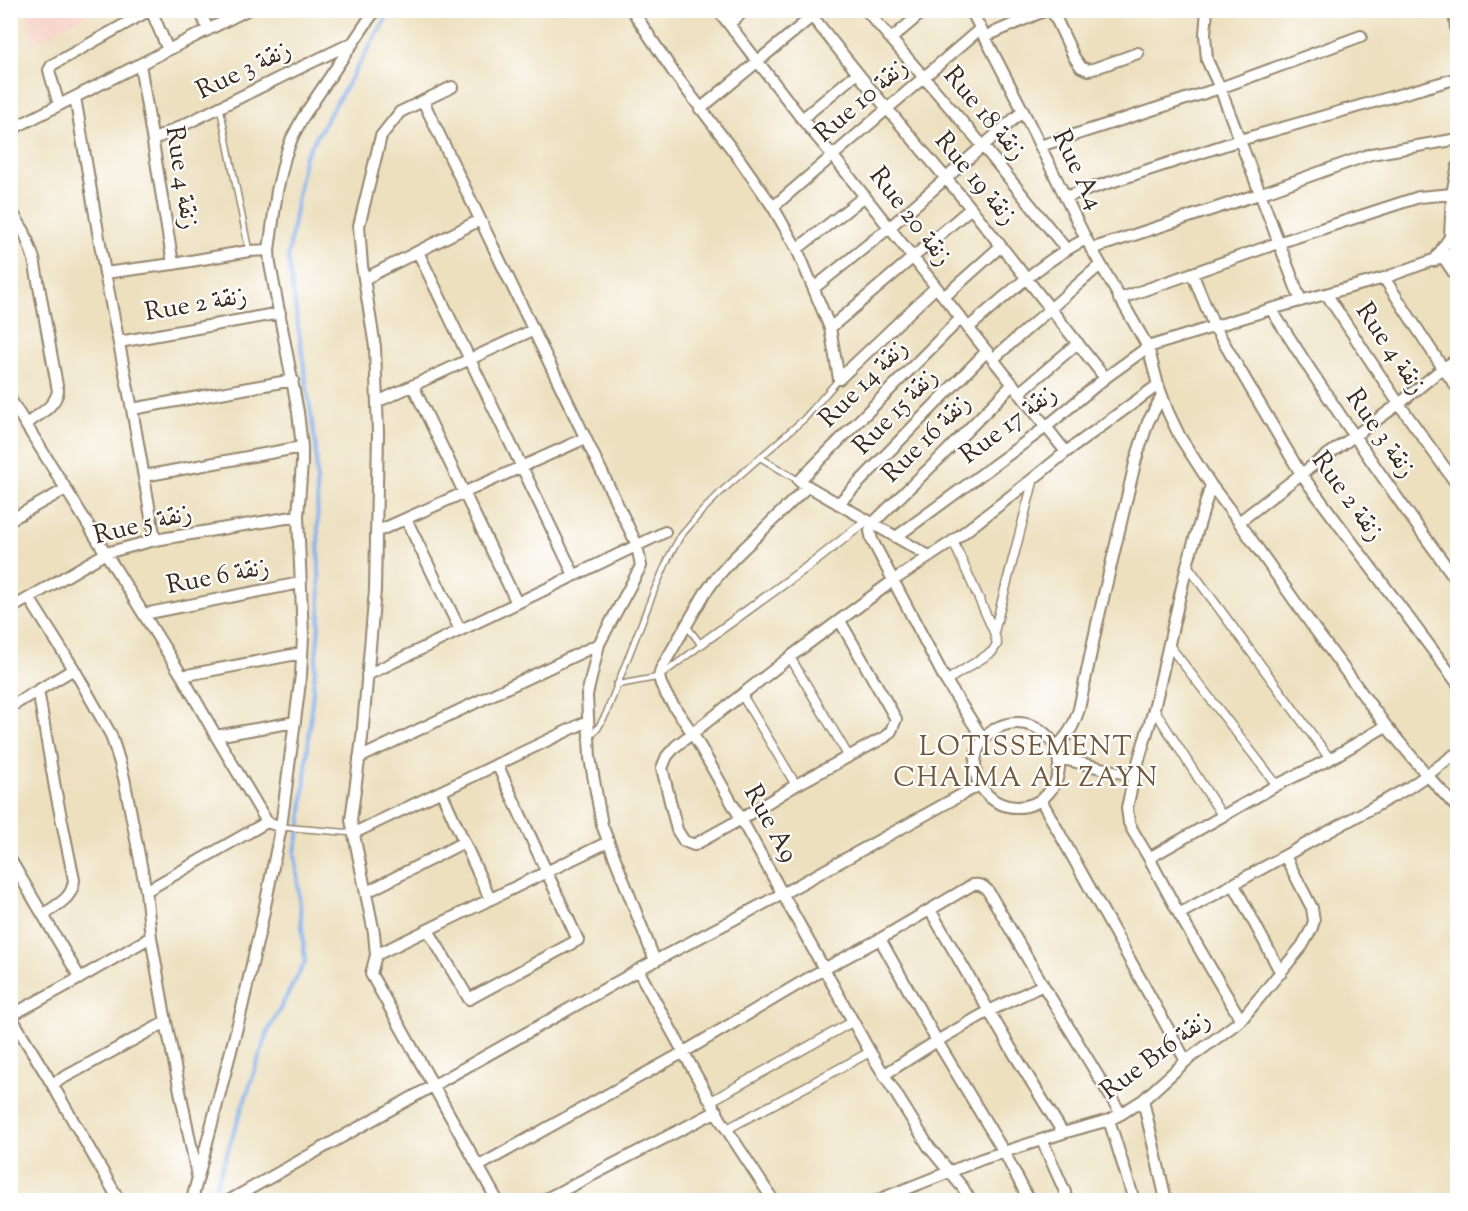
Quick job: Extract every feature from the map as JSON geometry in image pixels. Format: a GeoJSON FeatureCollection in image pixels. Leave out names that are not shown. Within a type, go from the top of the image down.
{"type":"FeatureCollection","features":[{"type":"Feature","properties":{"kind":"street"},"geometry":{"type":"LineString","coordinates":[[59,105],[50,74],[52,65],[150,10],[168,50]]}},
{"type":"Feature","properties":{"kind":"street"},"geometry":{"type":"LineString","coordinates":[[200,10],[208,30]]}},
{"type":"Feature","properties":{"kind":"street"},"geometry":{"type":"LineString","coordinates":[[10,130],[247,10]]}},
{"type":"Feature","properties":{"kind":"street"},"geometry":{"type":"LineString","coordinates":[[192,1200],[241,1012],[281,827],[296,722],[302,653],[298,516],[302,447],[293,380],[269,250],[277,191],[285,157],[303,117],[375,10]]}},
{"type":"Feature","properties":{"kind":"street"},"geometry":{"type":"LineString","coordinates":[[632,10],[700,109],[741,160],[773,207],[797,249],[830,328],[840,379]]}},
{"type":"Feature","properties":{"kind":"street","name":"Rue 20 زنقة"},"geometry":{"type":"LineString","coordinates":[[718,10],[1066,452]]}},
{"type":"Feature","properties":{"kind":"street"},"geometry":{"type":"LineString","coordinates":[[729,24],[746,10]]}},
{"type":"Feature","properties":{"kind":"street","name":"Rue 18 زنقة"},"geometry":{"type":"LineString","coordinates":[[866,10],[983,146],[1066,249]]}},
{"type":"Feature","properties":{"kind":"street"},"geometry":{"type":"LineString","coordinates":[[891,39],[925,10]]}},
{"type":"Feature","properties":{"kind":"street","name":"Rue A4"},"geometry":{"type":"LineString","coordinates":[[971,10],[1088,244],[1148,347],[1158,385],[1180,437],[1210,485],[1386,726],[1458,809]]}},
{"type":"Feature","properties":{"kind":"street","name":"Rue 10 زنقة"},"geometry":{"type":"LineString","coordinates":[[773,207],[888,110],[923,76],[982,33],[1046,10]]}},
{"type":"Feature","properties":{"kind":"street"},"geometry":{"type":"LineString","coordinates":[[1052,10],[1081,68],[1093,69],[1138,53]]}},
{"type":"Feature","properties":{"kind":"street"},"geometry":{"type":"LineString","coordinates":[[1207,10],[1205,34],[1208,60],[1301,302]]}},
{"type":"Feature","properties":{"kind":"street"},"geometry":{"type":"LineString","coordinates":[[1454,10],[1458,47]]}},
{"type":"Feature","properties":{"kind":"street"},"geometry":{"type":"LineString","coordinates":[[700,109],[813,12]]}},
{"type":"Feature","properties":{"kind":"street","name":"Rue 19 زنقة"},"geometry":{"type":"LineString","coordinates":[[813,12],[857,73],[971,208],[1106,378]]}},
{"type":"Feature","properties":{"kind":"street"},"geometry":{"type":"LineString","coordinates":[[1040,146],[1220,88],[1361,36]]}},
{"type":"Feature","properties":{"kind":"street","name":"Rue 3 زنقة"},"geometry":{"type":"LineString","coordinates":[[153,140],[354,42]]}},
{"type":"Feature","properties":{"kind":"street","name":"Rue 4 زنقة"},"geometry":{"type":"LineString","coordinates":[[140,64],[173,264]]}},
{"type":"Feature","properties":{"kind":"street"},"geometry":{"type":"LineString","coordinates":[[802,119],[857,73]]}},
{"type":"Feature","properties":{"kind":"street"},"geometry":{"type":"LineString","coordinates":[[1065,196],[1240,140],[1458,78]]}},
{"type":"Feature","properties":{"kind":"street"},"geometry":{"type":"LineString","coordinates":[[452,87],[400,112],[381,136],[359,226],[364,279],[375,347],[378,433],[375,590],[351,820],[374,933],[376,955],[370,974],[497,1200]]}},
{"type":"Feature","properties":{"kind":"street"},"geometry":{"type":"LineString","coordinates":[[75,97],[155,540]]}},
{"type":"Feature","properties":{"kind":"street"},"geometry":{"type":"LineString","coordinates":[[423,101],[637,545],[641,566],[599,644],[586,695],[590,758],[602,825],[656,961]]}},
{"type":"Feature","properties":{"kind":"street"},"geometry":{"type":"LineString","coordinates":[[814,288],[890,227],[1023,111]]}},
{"type":"Feature","properties":{"kind":"street"},"geometry":{"type":"LineString","coordinates":[[968,328],[1026,278],[1066,249],[1259,194],[1371,154],[1458,139]]}},
{"type":"Feature","properties":{"kind":"street"},"geometry":{"type":"LineString","coordinates":[[1458,165],[1452,194],[1450,237],[1438,259],[1458,279]]}},
{"type":"Feature","properties":{"kind":"street"},"geometry":{"type":"LineString","coordinates":[[1119,299],[1278,243],[1419,197],[1452,194]]}},
{"type":"Feature","properties":{"kind":"street"},"geometry":{"type":"LineString","coordinates":[[797,249],[865,196]]}},
{"type":"Feature","properties":{"kind":"street"},"geometry":{"type":"LineString","coordinates":[[830,328],[971,208]]}},
{"type":"Feature","properties":{"kind":"street"},"geometry":{"type":"LineString","coordinates":[[10,209],[24,231],[34,259],[58,391],[51,405],[26,424]]}},
{"type":"Feature","properties":{"kind":"street"},"geometry":{"type":"LineString","coordinates":[[364,279],[480,220]]}},
{"type":"Feature","properties":{"kind":"street"},"geometry":{"type":"LineString","coordinates":[[944,297],[1001,246]]}},
{"type":"Feature","properties":{"kind":"street"},"geometry":{"type":"LineString","coordinates":[[105,273],[269,250]]}},
{"type":"Feature","properties":{"kind":"street","name":"Rue 17 زنقة"},"geometry":{"type":"LineString","coordinates":[[897,537],[1046,427],[1148,347],[1271,309],[1384,278],[1458,251]]}},
{"type":"Feature","properties":{"kind":"street"},"geometry":{"type":"LineString","coordinates":[[418,252],[574,575]]}},
{"type":"Feature","properties":{"kind":"street","name":"Rue 15 زنقة"},"geometry":{"type":"LineString","coordinates":[[838,504],[990,355],[1050,308],[1100,264]]}},
{"type":"Feature","properties":{"kind":"street","name":"Rue 2 زنقة"},"geometry":{"type":"LineString","coordinates":[[1192,273],[1215,326],[1301,474],[1458,684]]}},
{"type":"Feature","properties":{"kind":"street"},"geometry":{"type":"LineString","coordinates":[[1384,278],[1458,389]]}},
{"type":"Feature","properties":{"kind":"street"},"geometry":{"type":"LineString","coordinates":[[840,379],[936,287]]}},
{"type":"Feature","properties":{"kind":"street","name":"Rue 4 زنقة"},"geometry":{"type":"LineString","coordinates":[[1328,295],[1400,404],[1458,486]]}},
{"type":"Feature","properties":{"kind":"street","name":"Rue 3 زنقة"},"geometry":{"type":"LineString","coordinates":[[1271,309],[1354,436],[1458,582]]}},
{"type":"Feature","properties":{"kind":"street","name":"Rue 2 زنقة"},"geometry":{"type":"LineString","coordinates":[[119,342],[280,313]]}},
{"type":"Feature","properties":{"kind":"street","name":"Rue 14 زنقة"},"geometry":{"type":"LineString","coordinates":[[804,484],[961,318]]}},
{"type":"Feature","properties":{"kind":"street"},"geometry":{"type":"LineString","coordinates":[[377,402],[533,330]]}},
{"type":"Feature","properties":{"kind":"street","name":"Rue 16 زنقة"},"geometry":{"type":"LineString","coordinates":[[869,523],[1016,388],[1078,343]]}},
{"type":"Feature","properties":{"kind":"street"},"geometry":{"type":"LineString","coordinates":[[1239,522],[1301,474],[1400,404],[1458,358]]}},
{"type":"Feature","properties":{"kind":"street"},"geometry":{"type":"LineString","coordinates":[[132,409],[293,380]]}},
{"type":"Feature","properties":{"kind":"street"},"geometry":{"type":"LineString","coordinates":[[840,621],[896,719],[891,731],[885,737],[796,785],[694,845],[684,841],[677,830],[662,768],[664,761],[676,746],[790,657],[894,580],[953,541],[1066,452],[1158,385]]}},
{"type":"Feature","properties":{"kind":"street"},"geometry":{"type":"LineString","coordinates":[[413,386],[517,603]]}},
{"type":"Feature","properties":{"kind":"street"},"geometry":{"type":"LineString","coordinates":[[1058,753],[1075,722],[1079,709],[1136,459],[1148,422],[1162,396]]}},
{"type":"Feature","properties":{"kind":"street"},"geometry":{"type":"LineString","coordinates":[[10,399],[182,676],[267,822],[281,827]]}},
{"type":"Feature","properties":{"kind":"street"},"geometry":{"type":"LineString","coordinates":[[376,532],[586,438]]}},
{"type":"Feature","properties":{"kind":"street"},"geometry":{"type":"LineString","coordinates":[[144,476],[302,447]]}},
{"type":"Feature","properties":{"kind":"street"},"geometry":{"type":"LineString","coordinates":[[994,633],[1034,478]]}},
{"type":"Feature","properties":{"kind":"street"},"geometry":{"type":"LineString","coordinates":[[659,677],[661,669],[686,625],[717,577],[804,484],[929,556]]}},
{"type":"Feature","properties":{"kind":"street"},"geometry":{"type":"LineString","coordinates":[[1210,485],[1187,565],[1154,709],[1127,808],[1133,831],[1241,1020]]}},
{"type":"Feature","properties":{"kind":"street"},"geometry":{"type":"LineString","coordinates":[[10,520],[66,489]]}},
{"type":"Feature","properties":{"kind":"street","name":"Rue 5 زنقة"},"geometry":{"type":"LineString","coordinates":[[10,609],[106,553],[155,540],[298,516]]}},
{"type":"Feature","properties":{"kind":"street"},"geometry":{"type":"LineString","coordinates":[[405,519],[460,630]]}},
{"type":"Feature","properties":{"kind":"street"},"geometry":{"type":"LineString","coordinates":[[869,523],[872,540],[946,681],[983,740]]}},
{"type":"Feature","properties":{"kind":"street"},"geometry":{"type":"LineString","coordinates":[[700,644],[869,523]]}},
{"type":"Feature","properties":{"kind":"street"},"geometry":{"type":"LineString","coordinates":[[367,675],[665,532]]}},
{"type":"Feature","properties":{"kind":"street"},"geometry":{"type":"LineString","coordinates":[[946,681],[992,652],[997,644],[953,541]]}},
{"type":"Feature","properties":{"kind":"street"},"geometry":{"type":"LineString","coordinates":[[1187,565],[1330,759]]}},
{"type":"Feature","properties":{"kind":"street","name":"Rue 6 زنقة"},"geometry":{"type":"LineString","coordinates":[[144,614],[300,584]]}},
{"type":"Feature","properties":{"kind":"street"},"geometry":{"type":"LineString","coordinates":[[29,598],[74,669],[115,746],[124,778],[146,891],[151,937],[166,1022],[197,1177]]}},
{"type":"Feature","properties":{"kind":"street"},"geometry":{"type":"LineString","coordinates":[[359,758],[599,644]]}},
{"type":"Feature","properties":{"kind":"street"},"geometry":{"type":"LineString","coordinates":[[1168,644],[1277,786]]}},
{"type":"Feature","properties":{"kind":"street"},"geometry":{"type":"LineString","coordinates":[[182,676],[302,653]]}},
{"type":"Feature","properties":{"kind":"street"},"geometry":{"type":"LineString","coordinates":[[790,657],[849,757]]}},
{"type":"Feature","properties":{"kind":"street"},"geometry":{"type":"LineString","coordinates":[[10,707],[74,669]]}},
{"type":"Feature","properties":{"kind":"street","name":"Rue A9"},"geometry":{"type":"LineString","coordinates":[[659,677],[667,696],[693,734],[852,1022],[930,1147],[970,1200]]}},
{"type":"Feature","properties":{"kind":"street"},"geometry":{"type":"LineString","coordinates":[[38,690],[74,880],[70,895],[43,915]]}},
{"type":"Feature","properties":{"kind":"street"},"geometry":{"type":"LineString","coordinates":[[742,695],[796,785]]}},
{"type":"Feature","properties":{"kind":"street"},"geometry":{"type":"LineString","coordinates":[[1154,709],[1223,817]]}},
{"type":"Feature","properties":{"kind":"street"},"geometry":{"type":"LineString","coordinates":[[354,832],[588,721]]}},
{"type":"Feature","properties":{"kind":"street"},"geometry":{"type":"LineString","coordinates":[[216,736],[296,722]]}},
{"type":"Feature","properties":{"kind":"street"},"geometry":{"type":"LineString","coordinates":[[1028,723],[1040,728],[1049,736],[1058,753],[1059,770],[1056,782],[1041,800],[1028,806],[1014,807],[1000,804],[988,796],[979,785],[975,774],[977,750],[992,730],[1003,724],[1028,723]]}},
{"type":"Feature","properties":{"kind":"street"},"geometry":{"type":"LineString","coordinates":[[1149,858],[1386,726]]}},
{"type":"Feature","properties":{"kind":"street"},"geometry":{"type":"LineString","coordinates":[[1179,915],[1408,788],[1458,752]]}},
{"type":"Feature","properties":{"kind":"street"},"geometry":{"type":"LineString","coordinates":[[1058,753],[1134,776]]}},
{"type":"Feature","properties":{"kind":"street"},"geometry":{"type":"LineString","coordinates":[[428,930],[468,999],[578,940],[497,764]]}},
{"type":"Feature","properties":{"kind":"street"},"geometry":{"type":"LineString","coordinates":[[230,1200],[638,970],[782,894],[979,785]]}},
{"type":"Feature","properties":{"kind":"street"},"geometry":{"type":"LineString","coordinates":[[441,791],[490,899]]}},
{"type":"Feature","properties":{"kind":"street"},"geometry":{"type":"LineString","coordinates":[[1041,800],[1186,1061]]}},
{"type":"Feature","properties":{"kind":"street"},"geometry":{"type":"LineString","coordinates":[[146,891],[267,822]]}},
{"type":"Feature","properties":{"kind":"street"},"geometry":{"type":"LineString","coordinates":[[367,892],[464,842]]}},
{"type":"Feature","properties":{"kind":"street"},"geometry":{"type":"LineString","coordinates":[[376,955],[608,842]]}},
{"type":"Feature","properties":{"kind":"street","name":"Rue B16 زنقة"},"geometry":{"type":"LineString","coordinates":[[878,1200],[1004,1152],[1121,1114],[1143,1100],[1186,1061],[1241,1020],[1302,946],[1314,921],[1312,908],[1285,856]]}},
{"type":"Feature","properties":{"kind":"street"},"geometry":{"type":"LineString","coordinates":[[10,859],[80,978]]}},
{"type":"Feature","properties":{"kind":"street"},"geometry":{"type":"LineString","coordinates":[[479,1166],[684,1052],[972,885],[985,887],[1121,1114]]}},
{"type":"Feature","properties":{"kind":"street"},"geometry":{"type":"LineString","coordinates":[[1234,885],[1281,973]]}},
{"type":"Feature","properties":{"kind":"street"},"geometry":{"type":"LineString","coordinates":[[930,910],[1063,1133]]}},
{"type":"Feature","properties":{"kind":"street"},"geometry":{"type":"LineString","coordinates":[[119,1200],[11,1016],[151,937]]}},
{"type":"Feature","properties":{"kind":"street"},"geometry":{"type":"LineString","coordinates":[[880,939],[937,1041],[1004,1152],[1029,1200]]}},
{"type":"Feature","properties":{"kind":"street"},"geometry":{"type":"LineString","coordinates":[[638,970],[727,1129],[773,1200]]}},
{"type":"Feature","properties":{"kind":"street"},"geometry":{"type":"LineString","coordinates":[[885,1074],[989,1011],[1043,985]]}},
{"type":"Feature","properties":{"kind":"street"},"geometry":{"type":"LineString","coordinates":[[52,1084],[166,1022]]}},
{"type":"Feature","properties":{"kind":"street"},"geometry":{"type":"LineString","coordinates":[[544,1200],[714,1106],[852,1022]]}},
{"type":"Feature","properties":{"kind":"street"},"geometry":{"type":"LineString","coordinates":[[727,1129],[870,1052]]}},
{"type":"Feature","properties":{"kind":"street"},"geometry":{"type":"LineString","coordinates":[[1143,1100],[1166,1200]]}},
{"type":"Feature","properties":{"kind":"street"},"geometry":{"type":"LineString","coordinates":[[1108,1120],[1134,1200]]}},
{"type":"Feature","properties":{"kind":"street"},"geometry":{"type":"LineString","coordinates":[[1042,1140],[1065,1192],[1066,1200]]}},
{"type":"Feature","properties":{"kind":"lane"},"geometry":{"type":"LineString","coordinates":[[220,107],[249,251]]}},
{"type":"Feature","properties":{"kind":"lane"},"geometry":{"type":"LineString","coordinates":[[589,739],[606,714],[654,591],[680,537],[703,510],[804,419],[840,379]]}},
{"type":"Feature","properties":{"kind":"lane"},"geometry":{"type":"LineString","coordinates":[[761,458],[804,484]]}},
{"type":"Feature","properties":{"kind":"lane"},"geometry":{"type":"LineString","coordinates":[[616,685],[659,677],[700,644],[686,625]]}},
{"type":"Feature","properties":{"kind":"lane"},"geometry":{"type":"LineString","coordinates":[[281,827],[354,832]]}},
{"type":"Feature","properties":{"kind":"shaded area"},"geometry":{"type":"Polygon","coordinates":[[[27,10],[95,10],[95,11],[32,44],[27,10]]]}},
{"type":"Feature","properties":{"kind":"waterway"},"geometry":{"type":"LineString","coordinates":[[211,1200],[268,1031],[305,962],[295,851],[301,823],[320,614],[316,448],[288,258],[304,158],[391,10]]}},
{"type":"Feature","properties":{"kind":"district","name":"LOTISSEMENT CHAIMA AL ZAYN"},"geometry":{"type":"Point","coordinates":[1026,764]}}]}
